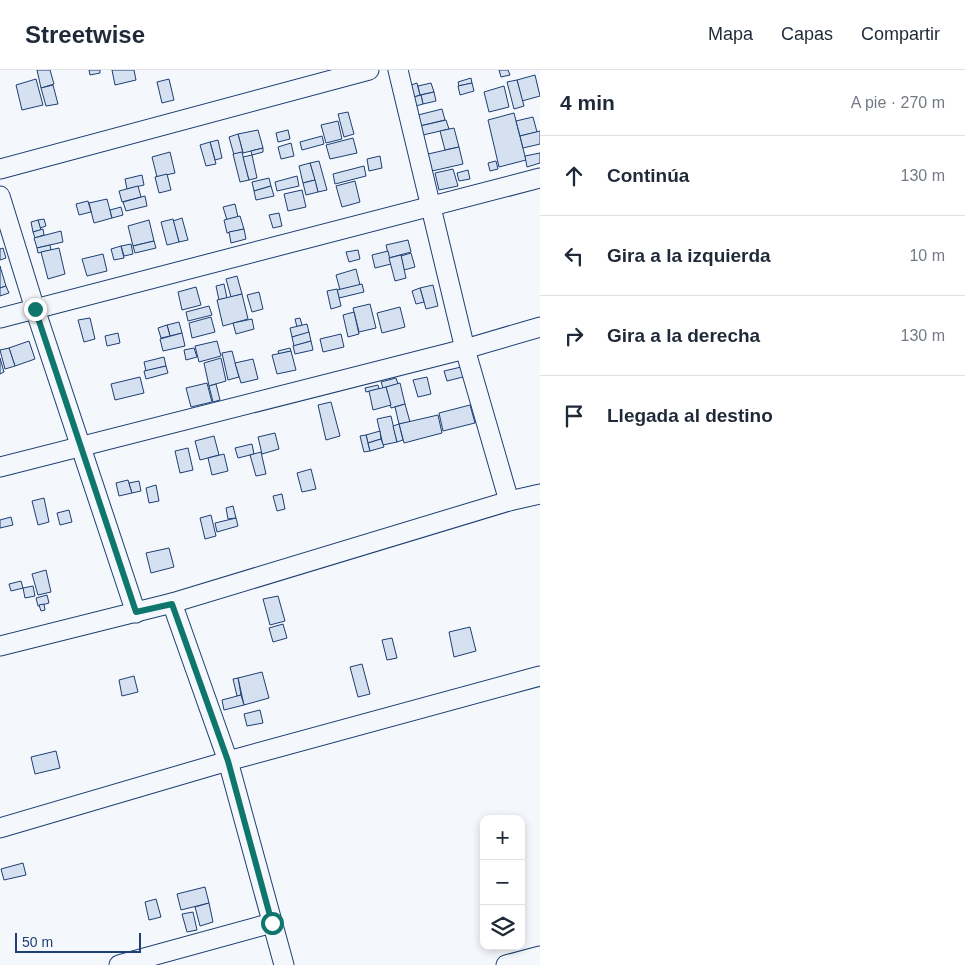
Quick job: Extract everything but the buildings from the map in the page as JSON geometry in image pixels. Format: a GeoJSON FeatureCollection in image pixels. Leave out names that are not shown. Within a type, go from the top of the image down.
{"type":"FeatureCollection","features":[{"type":"Feature","properties":{"kind":"street"},"geometry":{"type":"LineString","coordinates":[[0,169],[369,70]]}},
{"type":"Feature","properties":{"kind":"street"},"geometry":{"type":"LineString","coordinates":[[398,70],[465,349],[509,501]]}},
{"type":"Feature","properties":{"kind":"street"},"geometry":{"type":"LineString","coordinates":[[0,318],[431,208],[540,178]]}},
{"type":"Feature","properties":{"kind":"street"},"geometry":{"type":"LineString","coordinates":[[0,196],[35,309],[136,612]]}},
{"type":"Feature","properties":{"kind":"street"},"geometry":{"type":"LineString","coordinates":[[0,467],[465,349],[540,327]]}},
{"type":"Feature","properties":{"kind":"street"},"geometry":{"type":"LineString","coordinates":[[0,646],[172,604],[509,501],[540,494]]}},
{"type":"Feature","properties":{"kind":"street"},"geometry":{"type":"LineString","coordinates":[[172,604],[228,761],[284,965]]}},
{"type":"Feature","properties":{"kind":"street"},"geometry":{"type":"LineString","coordinates":[[0,828],[228,761],[540,676]]}},
{"type":"Feature","properties":{"kind":"street"},"geometry":{"type":"LineString","coordinates":[[119,965],[272,923]]}},
{"type":"Feature","properties":{"kind":"street"},"geometry":{"type":"LineString","coordinates":[[506,965],[540,956]]}},
{"type":"Feature","properties":{"kind":"route"},"geometry":{"type":"LineString","coordinates":[[35,309],[136,612],[172,604],[228,761],[272,923]]}}]}
